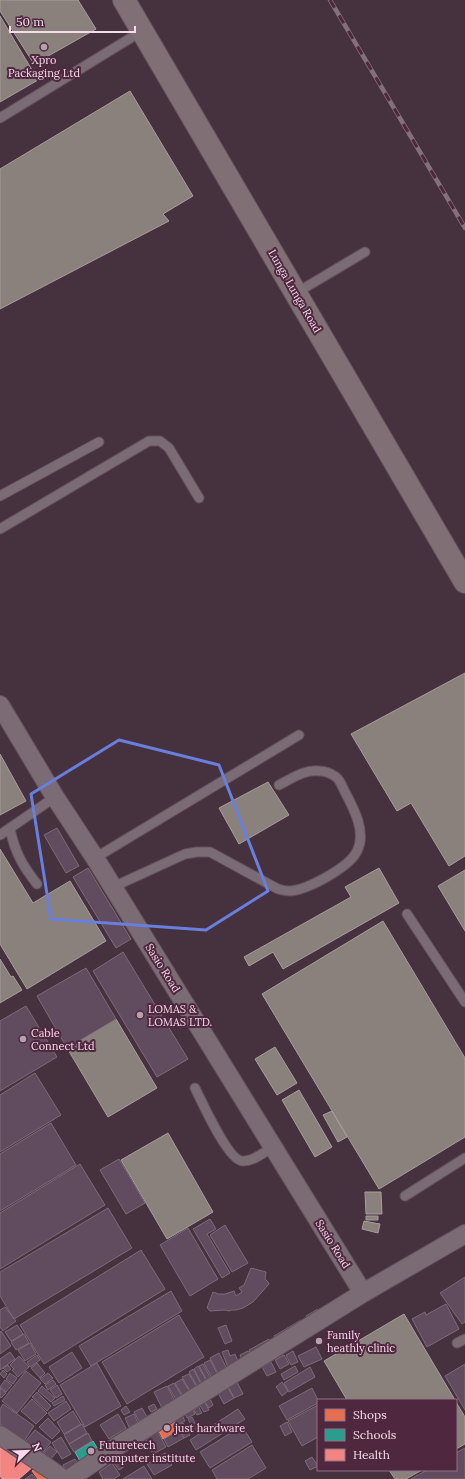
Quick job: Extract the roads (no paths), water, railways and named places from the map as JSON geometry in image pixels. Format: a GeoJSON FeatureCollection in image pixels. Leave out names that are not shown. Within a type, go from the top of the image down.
{"type":"FeatureCollection","features":[{"type":"Feature","properties":{"kind":"main road","name":"Lunga Lunga Road"},"geometry":{"type":"LineString","coordinates":[[124,0],[465,582]]}},
{"type":"Feature","properties":{"kind":"street","name":"Sasio Road"},"geometry":{"type":"LineString","coordinates":[[0,705],[55,797],[95,858],[363,1293]]}},
{"type":"Feature","properties":{"kind":"street"},"geometry":{"type":"LineString","coordinates":[[69,1479],[119,1445],[363,1293],[465,1234]]}},
{"type":"Feature","properties":{"kind":"street"},"geometry":{"type":"LineString","coordinates":[[0,1435],[59,1476],[58,1479]]}},
{"type":"Feature","properties":{"kind":"lane"},"geometry":{"type":"LineString","coordinates":[[0,118],[142,31]]}},
{"type":"Feature","properties":{"kind":"lane"},"geometry":{"type":"LineString","coordinates":[[296,293],[365,252]]}},
{"type":"Feature","properties":{"kind":"lane"},"geometry":{"type":"LineString","coordinates":[[0,529],[149,441],[160,441],[169,448],[199,498]]}},
{"type":"Feature","properties":{"kind":"lane"},"geometry":{"type":"LineString","coordinates":[[0,496],[99,442]]}},
{"type":"Feature","properties":{"kind":"lane"},"geometry":{"type":"LineString","coordinates":[[95,858],[299,735]]}},
{"type":"Feature","properties":{"kind":"lane"},"geometry":{"type":"LineString","coordinates":[[113,887],[185,854],[196,852],[210,852],[278,889],[290,891],[304,888],[339,870],[350,861],[358,851],[360,839],[359,825],[351,802],[337,778],[325,772],[312,771],[301,774],[279,785]]}},
{"type":"Feature","properties":{"kind":"lane"},"geometry":{"type":"LineString","coordinates":[[0,835],[55,797]]}},
{"type":"Feature","properties":{"kind":"lane"},"geometry":{"type":"LineString","coordinates":[[10,829],[14,847],[20,861],[37,884]]}},
{"type":"Feature","properties":{"kind":"lane"},"geometry":{"type":"LineString","coordinates":[[407,914],[465,1002]]}},
{"type":"Feature","properties":{"kind":"lane"},"geometry":{"type":"LineString","coordinates":[[195,1088],[224,1143],[236,1159],[245,1162],[256,1158],[273,1147]]}},
{"type":"Feature","properties":{"kind":"lane"},"geometry":{"type":"LineString","coordinates":[[405,1196],[465,1158]]}},
{"type":"Feature","properties":{"kind":"railway"},"geometry":{"type":"LineString","coordinates":[[330,0],[465,228]]}},
{"type":"Feature","properties":{"kind":"place","name":"Xpro Packaging Ltd"},"geometry":{"type":"Point","coordinates":[44,47]}},
{"type":"Feature","properties":{"kind":"place","name":"LOMAS & LOMAS LTD."},"geometry":{"type":"Point","coordinates":[140,1015]}},
{"type":"Feature","properties":{"kind":"place","name":"Cable Connect Ltd"},"geometry":{"type":"Point","coordinates":[23,1039]}},
{"type":"Feature","properties":{"kind":"place","name":"Family heathly clinic"},"geometry":{"type":"Point","coordinates":[319,1341]}},
{"type":"Feature","properties":{"kind":"place","name":"just hardware"},"geometry":{"type":"Point","coordinates":[167,1428]}},
{"type":"Feature","properties":{"kind":"place","name":"Futuretech computer institute"},"geometry":{"type":"Point","coordinates":[91,1451]}}]}
